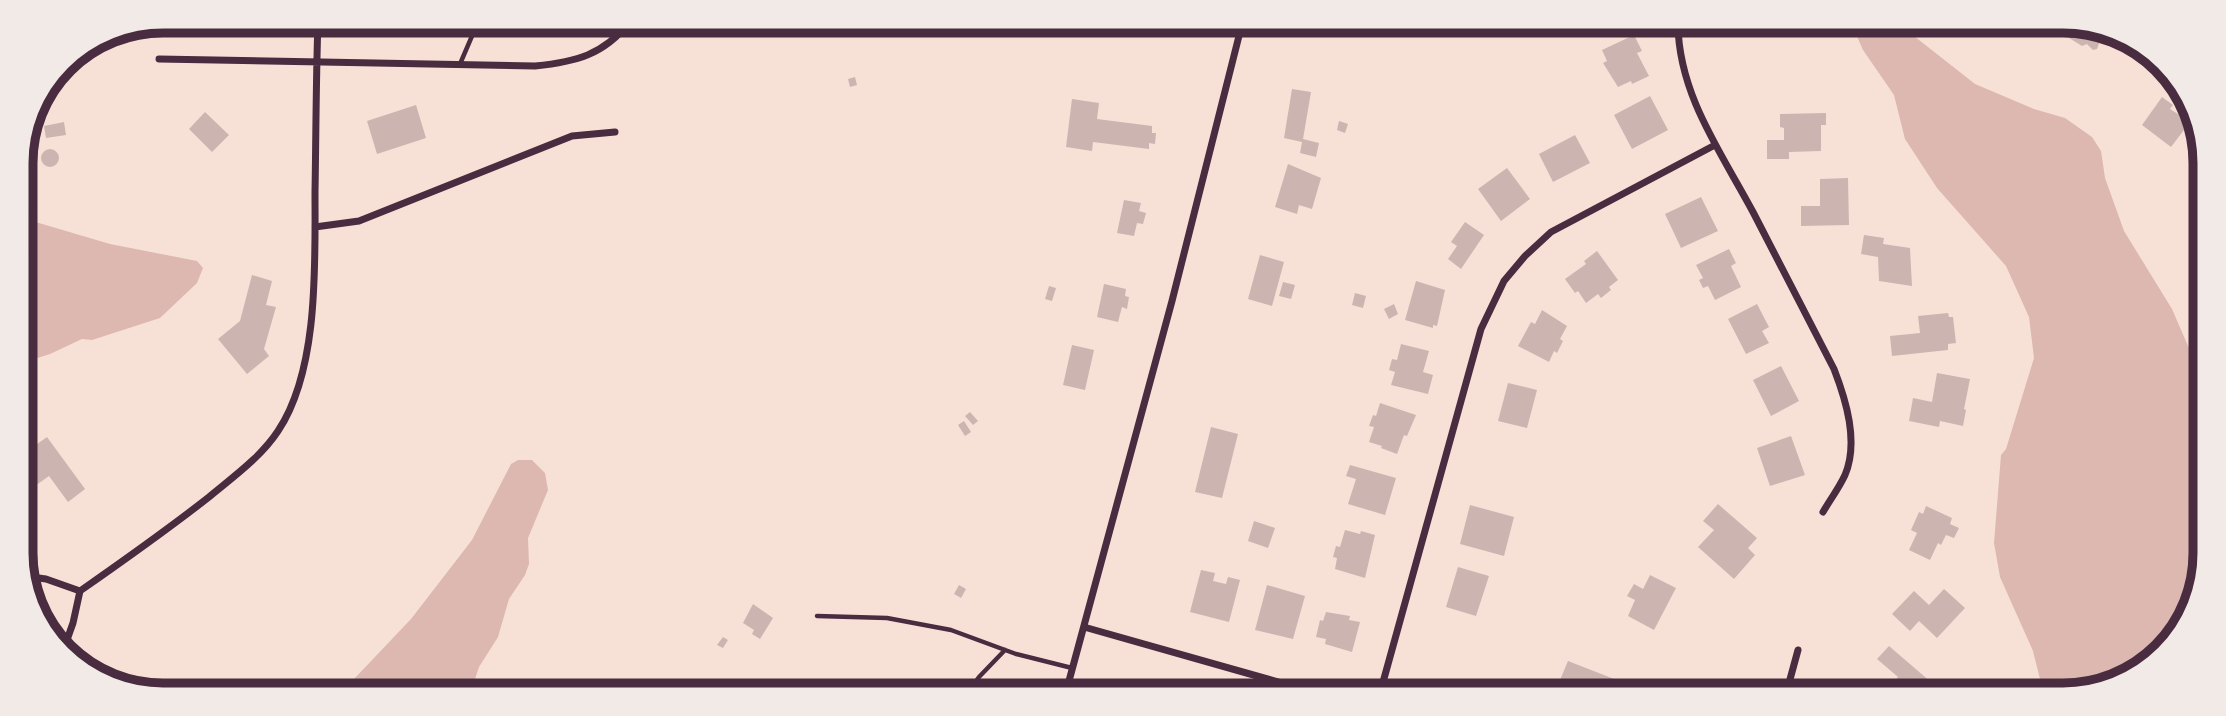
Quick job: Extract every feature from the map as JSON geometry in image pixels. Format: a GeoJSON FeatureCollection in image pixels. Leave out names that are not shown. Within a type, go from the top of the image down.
{"type":"FeatureCollection","features":[{"type":"Feature","properties":{"kind":"street"},"geometry":{"type":"LineString","coordinates":[[67,640],[80,591],[227,483],[266,446],[288,415],[307,351],[312,307],[317,33]]}},
{"type":"Feature","properties":{"kind":"street"},"geometry":{"type":"LineString","coordinates":[[159,59],[521,66],[561,64],[603,49],[621,33]]}},
{"type":"Feature","properties":{"kind":"street"},"geometry":{"type":"LineString","coordinates":[[1069,683],[1172,300],[1240,33]]}},
{"type":"Feature","properties":{"kind":"street"},"geometry":{"type":"LineString","coordinates":[[1679,33],[1681,61],[1687,81],[1715,145],[1835,369],[1842,391],[1848,414],[1850,453],[1846,473],[1823,512]]}},
{"type":"Feature","properties":{"kind":"street"},"geometry":{"type":"LineString","coordinates":[[315,227],[359,221],[572,136],[615,131]]}},
{"type":"Feature","properties":{"kind":"street"},"geometry":{"type":"LineString","coordinates":[[1383,682],[1481,329],[1504,281],[1550,232],[1715,145]]}},
{"type":"Feature","properties":{"kind":"street"},"geometry":{"type":"LineString","coordinates":[[36,578],[80,591]]}},
{"type":"Feature","properties":{"kind":"street"},"geometry":{"type":"LineString","coordinates":[[1084,627],[1280,682]]}},
{"type":"Feature","properties":{"kind":"street"},"geometry":{"type":"LineString","coordinates":[[1789,682],[1798,650]]}},
{"type":"Feature","properties":{"kind":"lane"},"geometry":{"type":"LineString","coordinates":[[460,64],[473,33]]}},
{"type":"Feature","properties":{"kind":"lane"},"geometry":{"type":"LineString","coordinates":[[817,616],[887,618],[951,630],[1005,650],[1073,668]]}},
{"type":"Feature","properties":{"kind":"lane"},"geometry":{"type":"LineString","coordinates":[[975,683],[1005,650]]}},
{"type":"Feature","properties":{"kind":"shaded area"},"geometry":{"type":"Polygon","coordinates":[[[1856,33],[1910,33],[1975,84],[2034,109],[2065,118],[2092,137],[2101,151],[2105,178],[2124,231],[2172,309],[2193,358],[2193,553],[2188,586],[2183,603],[2161,638],[2142,656],[2113,673],[2088,680],[2041,682],[2033,651],[2000,577],[1994,543],[2001,455],[2006,449],[2034,358],[2029,317],[2006,266],[1937,188],[1905,139],[1894,95],[1863,50],[1856,33]]]}},
{"type":"Feature","properties":{"kind":"shaded area"},"geometry":{"type":"Polygon","coordinates":[[[34,221],[110,244],[197,261],[203,268],[197,283],[160,318],[92,340],[82,339],[33,359],[34,221]]]}},
{"type":"Feature","properties":{"kind":"shaded area"},"geometry":{"type":"Polygon","coordinates":[[[518,460],[532,460],[545,473],[548,490],[528,538],[529,564],[525,575],[509,599],[498,637],[479,667],[474,683],[349,683],[411,619],[472,540],[511,464],[518,460]]]}},
{"type":"Feature","properties":{"kind":"building"},"geometry":{"type":"Polygon","coordinates":[[[2067,34],[2100,39],[2097,49],[2093,50],[2087,44],[2082,46],[2069,38],[2067,34]]]}},
{"type":"Feature","properties":{"kind":"building"},"geometry":{"type":"Polygon","coordinates":[[[1634,35],[1642,51],[1637,53],[1649,76],[1618,87],[1603,63],[1607,61],[1602,50],[1634,35]]]}},
{"type":"Feature","properties":{"kind":"building"},"geometry":{"type":"Polygon","coordinates":[[[855,77],[857,85],[850,87],[848,79],[855,77]]]}},
{"type":"Feature","properties":{"kind":"building"},"geometry":{"type":"Polygon","coordinates":[[[1292,89],[1311,92],[1303,139],[1319,143],[1316,157],[1300,153],[1302,142],[1284,138],[1292,89]]]}},
{"type":"Feature","properties":{"kind":"building"},"geometry":{"type":"Polygon","coordinates":[[[1650,96],[1668,130],[1632,149],[1614,115],[1650,96]]]}},
{"type":"Feature","properties":{"kind":"building"},"geometry":{"type":"Polygon","coordinates":[[[2162,97],[2173,105],[2170,109],[2181,116],[2183,114],[2187,126],[2171,147],[2142,125],[2162,97]]]}},
{"type":"Feature","properties":{"kind":"building"},"geometry":{"type":"Polygon","coordinates":[[[1072,99],[1099,103],[1097,119],[1152,126],[1152,133],[1156,133],[1155,144],[1149,143],[1149,149],[1093,142],[1092,151],[1066,147],[1072,99]]]}},
{"type":"Feature","properties":{"kind":"building"},"geometry":{"type":"Polygon","coordinates":[[[416,105],[426,138],[377,154],[367,121],[416,105]]]}},
{"type":"Feature","properties":{"kind":"building"},"geometry":{"type":"Polygon","coordinates":[[[205,112],[229,135],[212,152],[189,129],[205,112]]]}},
{"type":"Feature","properties":{"kind":"building"},"geometry":{"type":"Polygon","coordinates":[[[1826,113],[1826,125],[1821,125],[1821,151],[1789,152],[1789,159],[1767,159],[1767,140],[1784,140],[1780,114],[1826,113]]]}},
{"type":"Feature","properties":{"kind":"building"},"geometry":{"type":"Polygon","coordinates":[[[1339,121],[1348,124],[1345,133],[1337,130],[1339,121]]]}},
{"type":"Feature","properties":{"kind":"building"},"geometry":{"type":"Polygon","coordinates":[[[64,122],[66,135],[46,138],[44,126],[64,122]]]}},
{"type":"Feature","properties":{"kind":"building"},"geometry":{"type":"Polygon","coordinates":[[[1575,135],[1590,163],[1553,182],[1539,154],[1575,135]]]}},
{"type":"Feature","properties":{"kind":"building"},"geometry":{"type":"Polygon","coordinates":[[[50,149],[56,152],[59,158],[56,164],[50,167],[44,164],[41,158],[44,152],[50,149]]]}},
{"type":"Feature","properties":{"kind":"building"},"geometry":{"type":"Polygon","coordinates":[[[1288,164],[1321,178],[1312,209],[1299,205],[1297,214],[1275,207],[1288,164]]]}},
{"type":"Feature","properties":{"kind":"building"},"geometry":{"type":"Polygon","coordinates":[[[1507,168],[1530,199],[1501,221],[1478,189],[1507,168]]]}},
{"type":"Feature","properties":{"kind":"building"},"geometry":{"type":"Polygon","coordinates":[[[1848,178],[1849,225],[1801,226],[1801,206],[1820,206],[1820,179],[1848,178]]]}},
{"type":"Feature","properties":{"kind":"building"},"geometry":{"type":"Polygon","coordinates":[[[1701,197],[1718,231],[1681,248],[1665,214],[1701,197]]]}},
{"type":"Feature","properties":{"kind":"building"},"geometry":{"type":"Polygon","coordinates":[[[1124,200],[1141,203],[1139,211],[1146,213],[1143,224],[1137,223],[1134,236],[1117,233],[1124,200]]]}},
{"type":"Feature","properties":{"kind":"building"},"geometry":{"type":"Polygon","coordinates":[[[1465,222],[1484,235],[1461,269],[1448,259],[1457,246],[1451,242],[1465,222]]]}},
{"type":"Feature","properties":{"kind":"building"},"geometry":{"type":"Polygon","coordinates":[[[1864,235],[1884,238],[1883,244],[1910,248],[1912,286],[1879,281],[1878,257],[1861,254],[1864,235]]]}},
{"type":"Feature","properties":{"kind":"building"},"geometry":{"type":"Polygon","coordinates":[[[1729,249],[1736,263],[1731,266],[1741,287],[1715,300],[1708,286],[1703,288],[1699,280],[1703,278],[1696,265],[1729,249]]]}},
{"type":"Feature","properties":{"kind":"building"},"geometry":{"type":"Polygon","coordinates":[[[1597,251],[1618,280],[1601,298],[1598,294],[1586,303],[1565,279],[1586,264],[1584,261],[1597,251]]]}},
{"type":"Feature","properties":{"kind":"building"},"geometry":{"type":"Polygon","coordinates":[[[1260,255],[1284,262],[1272,306],[1248,299],[1260,255]]]}},
{"type":"Feature","properties":{"kind":"building"},"geometry":{"type":"Polygon","coordinates":[[[252,275],[272,281],[266,305],[276,307],[264,349],[269,356],[247,374],[218,339],[240,321],[252,275]]]}},
{"type":"Feature","properties":{"kind":"building"},"geometry":{"type":"Polygon","coordinates":[[[1416,281],[1445,290],[1437,326],[1433,325],[1433,328],[1405,320],[1416,281]]]}},
{"type":"Feature","properties":{"kind":"building"},"geometry":{"type":"Polygon","coordinates":[[[1283,282],[1295,285],[1291,299],[1279,296],[1283,282]]]}},
{"type":"Feature","properties":{"kind":"building"},"geometry":{"type":"Polygon","coordinates":[[[1104,284],[1126,289],[1125,296],[1129,297],[1127,309],[1122,307],[1118,322],[1097,317],[1104,284]]]}},
{"type":"Feature","properties":{"kind":"building"},"geometry":{"type":"Polygon","coordinates":[[[1049,286],[1056,288],[1052,301],[1045,299],[1049,286]]]}},
{"type":"Feature","properties":{"kind":"building"},"geometry":{"type":"Polygon","coordinates":[[[1355,293],[1366,296],[1363,308],[1352,305],[1355,293]]]}},
{"type":"Feature","properties":{"kind":"building"},"geometry":{"type":"Polygon","coordinates":[[[1394,304],[1398,314],[1389,319],[1384,309],[1394,304]]]}},
{"type":"Feature","properties":{"kind":"building"},"geometry":{"type":"Polygon","coordinates":[[[1757,304],[1769,327],[1762,331],[1769,343],[1746,354],[1728,319],[1757,304]]]}},
{"type":"Feature","properties":{"kind":"building"},"geometry":{"type":"Polygon","coordinates":[[[1542,310],[1567,326],[1557,353],[1554,351],[1549,362],[1518,346],[1531,322],[1535,324],[1542,310]]]}},
{"type":"Feature","properties":{"kind":"building"},"geometry":{"type":"Polygon","coordinates":[[[1948,313],[1949,317],[1953,317],[1956,343],[1948,344],[1948,350],[1892,356],[1890,336],[1920,333],[1918,316],[1948,313]]]}},
{"type":"Feature","properties":{"kind":"building"},"geometry":{"type":"Polygon","coordinates":[[[1401,344],[1429,351],[1423,372],[1433,375],[1428,394],[1391,385],[1395,372],[1389,370],[1392,359],[1397,360],[1401,344]]]}},
{"type":"Feature","properties":{"kind":"building"},"geometry":{"type":"Polygon","coordinates":[[[1072,345],[1094,350],[1085,390],[1063,385],[1072,345]]]}},
{"type":"Feature","properties":{"kind":"building"},"geometry":{"type":"Polygon","coordinates":[[[1781,366],[1799,401],[1771,416],[1753,380],[1781,366]]]}},
{"type":"Feature","properties":{"kind":"building"},"geometry":{"type":"Polygon","coordinates":[[[1937,373],[1970,379],[1963,426],[1940,421],[1939,427],[1909,421],[1913,398],[1932,402],[1937,373]]]}},
{"type":"Feature","properties":{"kind":"building"},"geometry":{"type":"Polygon","coordinates":[[[1508,383],[1537,390],[1527,428],[1498,421],[1508,383]]]}},
{"type":"Feature","properties":{"kind":"building"},"geometry":{"type":"Polygon","coordinates":[[[1380,403],[1416,415],[1397,454],[1369,442],[1374,427],[1369,426],[1380,403]]]}},
{"type":"Feature","properties":{"kind":"building"},"geometry":{"type":"Polygon","coordinates":[[[970,412],[978,421],[973,425],[965,416],[970,412]]]}},
{"type":"Feature","properties":{"kind":"building"},"geometry":{"type":"Polygon","coordinates":[[[964,421],[971,432],[965,436],[958,425],[964,421]]]}},
{"type":"Feature","properties":{"kind":"building"},"geometry":{"type":"Polygon","coordinates":[[[1211,427],[1238,434],[1222,498],[1195,492],[1211,427]]]}},
{"type":"Feature","properties":{"kind":"building"},"geometry":{"type":"Polygon","coordinates":[[[1791,436],[1805,475],[1770,486],[1757,448],[1791,436]]]}},
{"type":"Feature","properties":{"kind":"building"},"geometry":{"type":"Polygon","coordinates":[[[47,437],[85,489],[68,502],[49,476],[33,487],[33,447],[47,437]]]}},
{"type":"Feature","properties":{"kind":"building"},"geometry":{"type":"Polygon","coordinates":[[[1350,465],[1396,478],[1385,515],[1348,504],[1356,479],[1346,476],[1350,465]]]}},
{"type":"Feature","properties":{"kind":"building"},"geometry":{"type":"Polygon","coordinates":[[[1718,504],[1757,538],[1748,548],[1755,555],[1734,579],[1698,547],[1714,530],[1703,521],[1718,504]]]}},
{"type":"Feature","properties":{"kind":"building"},"geometry":{"type":"Polygon","coordinates":[[[1470,505],[1514,517],[1504,556],[1460,544],[1470,505]]]}},
{"type":"Feature","properties":{"kind":"building"},"geometry":{"type":"Polygon","coordinates":[[[1926,506],[1952,518],[1950,524],[1959,528],[1954,538],[1946,535],[1941,545],[1938,543],[1930,560],[1909,550],[1917,533],[1911,530],[1919,512],[1923,514],[1926,506]]]}},
{"type":"Feature","properties":{"kind":"building"},"geometry":{"type":"Polygon","coordinates":[[[1254,521],[1275,528],[1268,548],[1248,541],[1254,521]]]}},
{"type":"Feature","properties":{"kind":"building"},"geometry":{"type":"Polygon","coordinates":[[[1345,530],[1375,535],[1365,578],[1335,569],[1337,558],[1333,557],[1336,546],[1340,547],[1345,530]]]}},
{"type":"Feature","properties":{"kind":"building"},"geometry":{"type":"Polygon","coordinates":[[[1458,567],[1489,576],[1476,616],[1446,607],[1458,567]]]}},
{"type":"Feature","properties":{"kind":"building"},"geometry":{"type":"Polygon","coordinates":[[[1201,570],[1215,573],[1213,581],[1226,584],[1228,577],[1240,580],[1229,622],[1190,612],[1201,570]]]}},
{"type":"Feature","properties":{"kind":"building"},"geometry":{"type":"Polygon","coordinates":[[[1650,575],[1676,588],[1654,630],[1628,616],[1635,600],[1627,596],[1634,584],[1643,589],[1650,575]]]}},
{"type":"Feature","properties":{"kind":"building"},"geometry":{"type":"Polygon","coordinates":[[[959,585],[966,589],[961,598],[954,594],[959,585]]]}},
{"type":"Feature","properties":{"kind":"building"},"geometry":{"type":"Polygon","coordinates":[[[1267,585],[1305,596],[1293,639],[1255,630],[1267,585]]]}},
{"type":"Feature","properties":{"kind":"building"},"geometry":{"type":"Polygon","coordinates":[[[1944,589],[1965,608],[1937,638],[1919,621],[1910,631],[1892,614],[1914,591],[1929,605],[1944,589]]]}},
{"type":"Feature","properties":{"kind":"building"},"geometry":{"type":"Polygon","coordinates":[[[753,604],[773,618],[760,639],[752,634],[754,630],[743,623],[753,604]]]}},
{"type":"Feature","properties":{"kind":"building"},"geometry":{"type":"Polygon","coordinates":[[[1326,612],[1350,616],[1349,620],[1360,622],[1352,652],[1325,644],[1326,639],[1316,637],[1320,620],[1323,621],[1326,612]]]}},
{"type":"Feature","properties":{"kind":"building"},"geometry":{"type":"Polygon","coordinates":[[[723,637],[728,640],[723,648],[717,645],[723,637]]]}},
{"type":"Feature","properties":{"kind":"building"},"geometry":{"type":"Polygon","coordinates":[[[1889,646],[1931,682],[1894,682],[1898,677],[1877,659],[1889,646]]]}},
{"type":"Feature","properties":{"kind":"building"},"geometry":{"type":"Polygon","coordinates":[[[1568,661],[1622,682],[1566,682],[1560,680],[1568,661]]]}}]}
